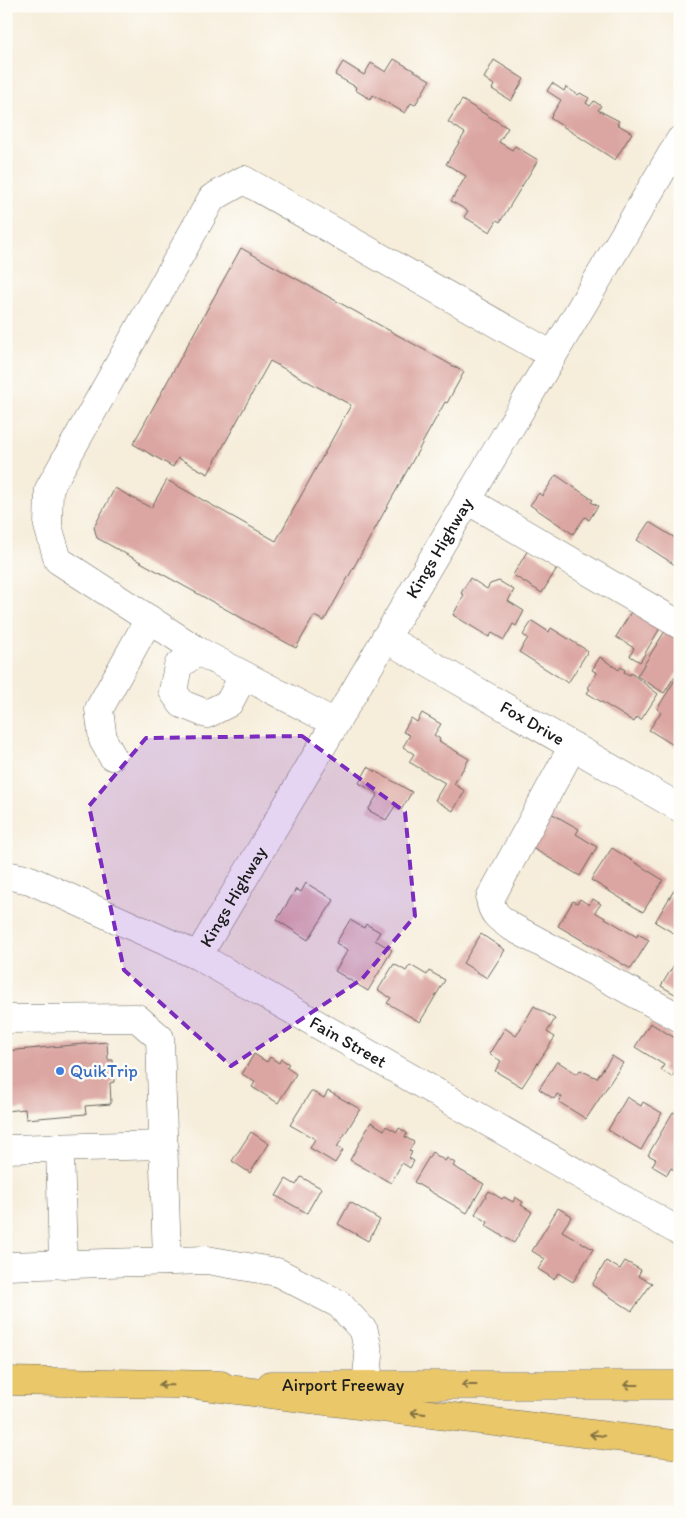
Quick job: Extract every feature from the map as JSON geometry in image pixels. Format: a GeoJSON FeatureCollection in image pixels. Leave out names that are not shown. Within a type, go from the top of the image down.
{"type":"FeatureCollection","features":[{"type":"Feature","properties":{"kind":"main road","name":"Airport Freeway"},"geometry":{"type":"LineString","coordinates":[[6,1381],[196,1385],[680,1385]]}},
{"type":"Feature","properties":{"kind":"main road"},"geometry":{"type":"LineString","coordinates":[[196,1385],[680,1445]]}},
{"type":"Feature","properties":{"kind":"street","name":"Kings Highway"},"geometry":{"type":"LineString","coordinates":[[198,956],[552,355],[670,178],[680,140]]}},
{"type":"Feature","properties":{"kind":"street"},"geometry":{"type":"LineString","coordinates":[[335,723],[243,676],[198,650],[58,560],[48,526],[50,489],[212,198],[244,180],[552,355]]}},
{"type":"Feature","properties":{"kind":"street"},"geometry":{"type":"LineString","coordinates":[[467,500],[680,625]]}},
{"type":"Feature","properties":{"kind":"street"},"geometry":{"type":"LineString","coordinates":[[112,756],[103,740],[99,709],[149,619]]}},
{"type":"Feature","properties":{"kind":"street","name":"Fox Drive"},"geometry":{"type":"LineString","coordinates":[[386,638],[680,808]]}},
{"type":"Feature","properties":{"kind":"street"},"geometry":{"type":"LineString","coordinates":[[198,650],[178,666],[173,691],[182,704],[207,714],[229,703],[243,676]]}},
{"type":"Feature","properties":{"kind":"street"},"geometry":{"type":"LineString","coordinates":[[572,746],[490,899],[491,908],[494,915],[510,926],[680,1018]]}},
{"type":"Feature","properties":{"kind":"street","name":"Fain Street"},"geometry":{"type":"LineString","coordinates":[[6,875],[30,880],[198,956],[680,1232]]}},
{"type":"Feature","properties":{"kind":"street"},"geometry":{"type":"LineString","coordinates":[[6,1019],[137,1018],[160,1038],[167,1261]]}},
{"type":"Feature","properties":{"kind":"street"},"geometry":{"type":"LineString","coordinates":[[6,1149],[164,1145]]}},
{"type":"Feature","properties":{"kind":"street"},"geometry":{"type":"LineString","coordinates":[[60,1148],[63,1265]]}},
{"type":"Feature","properties":{"kind":"street"},"geometry":{"type":"LineString","coordinates":[[6,1266],[207,1260],[277,1272],[339,1304],[364,1331],[369,1356],[366,1385]]}},
{"type":"Feature","properties":{"kind":"highlighted area"},"geometry":{"type":"Polygon","coordinates":[[[302,736],[405,812],[415,916],[362,979],[231,1066],[124,970],[89,806],[146,738],[302,736]]]}},
{"type":"Feature","properties":{"kind":"building"},"geometry":{"type":"Polygon","coordinates":[[[394,59],[430,80],[415,105],[411,103],[405,113],[373,95],[370,99],[355,90],[356,87],[335,75],[343,62],[364,75],[371,63],[386,72],[394,59]]]}},
{"type":"Feature","properties":{"kind":"building"},"geometry":{"type":"Polygon","coordinates":[[[494,60],[524,79],[511,101],[492,89],[494,85],[484,78],[494,60]]]}},
{"type":"Feature","properties":{"kind":"building"},"geometry":{"type":"Polygon","coordinates":[[[552,83],[564,91],[566,87],[578,95],[580,93],[589,98],[586,103],[590,106],[594,101],[601,106],[598,110],[619,121],[617,124],[632,133],[615,160],[550,118],[561,100],[547,91],[552,83]]]}},
{"type":"Feature","properties":{"kind":"building"},"geometry":{"type":"Polygon","coordinates":[[[462,100],[508,128],[499,142],[512,150],[515,146],[538,160],[500,222],[497,220],[490,232],[464,217],[468,211],[451,201],[466,176],[446,164],[465,133],[448,122],[462,100]]]}},
{"type":"Feature","properties":{"kind":"building"},"geometry":{"type":"Polygon","coordinates":[[[241,248],[464,372],[447,403],[445,402],[324,621],[314,616],[296,648],[97,538],[94,527],[115,488],[151,508],[167,480],[276,541],[351,405],[270,361],[208,474],[178,458],[173,467],[133,444],[241,248]]]}},
{"type":"Feature","properties":{"kind":"building"},"geometry":{"type":"Polygon","coordinates":[[[556,475],[593,500],[591,502],[598,506],[589,520],[585,517],[573,534],[530,505],[539,493],[542,496],[556,475]]]}},
{"type":"Feature","properties":{"kind":"building"},"geometry":{"type":"Polygon","coordinates":[[[649,522],[680,541],[680,558],[675,565],[637,540],[649,522]]]}},
{"type":"Feature","properties":{"kind":"building"},"geometry":{"type":"Polygon","coordinates":[[[528,550],[557,568],[542,593],[513,575],[528,550]]]}},
{"type":"Feature","properties":{"kind":"building"},"geometry":{"type":"Polygon","coordinates":[[[470,578],[487,589],[490,584],[499,581],[514,590],[508,601],[524,611],[516,626],[513,624],[504,640],[492,633],[489,637],[453,615],[464,595],[461,593],[470,578]]]}},
{"type":"Feature","properties":{"kind":"building"},"geometry":{"type":"Polygon","coordinates":[[[631,612],[660,628],[640,662],[630,656],[634,648],[616,637],[631,612]]]}},
{"type":"Feature","properties":{"kind":"building"},"geometry":{"type":"Polygon","coordinates":[[[532,621],[549,632],[551,628],[588,651],[568,683],[519,652],[528,638],[523,635],[532,621]]]}},
{"type":"Feature","properties":{"kind":"building"},"geometry":{"type":"Polygon","coordinates":[[[665,631],[680,640],[680,675],[677,673],[664,693],[637,676],[665,631]]]}},
{"type":"Feature","properties":{"kind":"building"},"geometry":{"type":"Polygon","coordinates":[[[600,657],[619,670],[621,667],[625,670],[624,672],[630,675],[631,673],[658,694],[641,720],[637,717],[634,722],[587,693],[597,673],[592,670],[600,657]]]}},
{"type":"Feature","properties":{"kind":"building"},"geometry":{"type":"Polygon","coordinates":[[[675,680],[680,682],[680,749],[649,730],[661,712],[657,709],[675,680]]]}},
{"type":"Feature","properties":{"kind":"building"},"geometry":{"type":"Polygon","coordinates":[[[422,713],[441,724],[434,735],[440,739],[439,741],[469,759],[454,784],[465,791],[453,811],[435,800],[445,783],[409,762],[414,754],[403,747],[410,735],[403,732],[411,718],[417,722],[422,713]]]}},
{"type":"Feature","properties":{"kind":"building"},"geometry":{"type":"Polygon","coordinates":[[[368,767],[412,792],[401,810],[395,806],[386,820],[368,810],[378,794],[359,783],[368,767]]]}},
{"type":"Feature","properties":{"kind":"building"},"geometry":{"type":"Polygon","coordinates":[[[549,812],[579,829],[576,834],[597,847],[580,876],[529,846],[549,812]]]}},
{"type":"Feature","properties":{"kind":"building"},"geometry":{"type":"Polygon","coordinates":[[[612,848],[663,880],[643,912],[591,880],[612,848]]]}},
{"type":"Feature","properties":{"kind":"building"},"geometry":{"type":"Polygon","coordinates":[[[306,883],[334,900],[308,940],[277,920],[296,889],[301,892],[306,883]]]}},
{"type":"Feature","properties":{"kind":"building"},"geometry":{"type":"Polygon","coordinates":[[[676,887],[680,889],[680,937],[655,922],[676,887]]]}},
{"type":"Feature","properties":{"kind":"building"},"geometry":{"type":"Polygon","coordinates":[[[580,899],[589,905],[593,899],[601,904],[595,912],[637,937],[638,934],[649,940],[631,969],[558,926],[573,901],[577,903],[580,899]]]}},
{"type":"Feature","properties":{"kind":"building"},"geometry":{"type":"Polygon","coordinates":[[[350,920],[364,928],[366,924],[380,932],[375,940],[392,950],[368,991],[335,971],[348,950],[336,943],[350,920]]]}},
{"type":"Feature","properties":{"kind":"building"},"geometry":{"type":"Polygon","coordinates":[[[481,934],[505,950],[487,978],[463,963],[481,934]]]}},
{"type":"Feature","properties":{"kind":"building"},"geometry":{"type":"Polygon","coordinates":[[[680,955],[680,997],[661,986],[680,955]]]}},
{"type":"Feature","properties":{"kind":"building"},"geometry":{"type":"Polygon","coordinates":[[[394,964],[406,971],[410,965],[427,975],[429,971],[445,980],[420,1022],[387,1003],[391,998],[378,990],[394,964]]]}},
{"type":"Feature","properties":{"kind":"building"},"geometry":{"type":"Polygon","coordinates":[[[534,1006],[555,1019],[547,1032],[555,1037],[522,1087],[495,1071],[501,1061],[489,1054],[505,1028],[516,1036],[534,1006]]]}},
{"type":"Feature","properties":{"kind":"building"},"geometry":{"type":"Polygon","coordinates":[[[650,1023],[680,1041],[680,1074],[675,1072],[672,1077],[661,1070],[664,1065],[635,1047],[650,1023]]]}},
{"type":"Feature","properties":{"kind":"building","name":"QuikTrip"},"geometry":{"type":"Polygon","coordinates":[[[107,1042],[108,1060],[113,1060],[114,1082],[110,1083],[111,1104],[85,1106],[86,1114],[26,1119],[25,1109],[6,1111],[6,1051],[107,1042]]]}},
{"type":"Feature","properties":{"kind":"building"},"geometry":{"type":"Polygon","coordinates":[[[254,1054],[267,1062],[270,1057],[279,1063],[281,1059],[289,1064],[286,1067],[296,1074],[278,1103],[252,1087],[255,1082],[242,1074],[254,1054]]]}},
{"type":"Feature","properties":{"kind":"building"},"geometry":{"type":"Polygon","coordinates":[[[612,1056],[623,1063],[586,1119],[559,1102],[562,1097],[557,1094],[554,1099],[539,1089],[557,1061],[577,1074],[580,1070],[597,1078],[612,1056]]]}},
{"type":"Feature","properties":{"kind":"building"},"geometry":{"type":"Polygon","coordinates":[[[311,1091],[324,1098],[328,1091],[360,1109],[337,1147],[343,1150],[335,1163],[310,1148],[315,1139],[290,1125],[311,1091]]]}},
{"type":"Feature","properties":{"kind":"building"},"geometry":{"type":"Polygon","coordinates":[[[627,1097],[641,1106],[643,1102],[662,1113],[641,1150],[608,1130],[627,1097]]]}},
{"type":"Feature","properties":{"kind":"building"},"geometry":{"type":"Polygon","coordinates":[[[673,1112],[680,1116],[680,1171],[679,1173],[671,1168],[667,1175],[652,1166],[656,1159],[648,1155],[673,1112]]]}},
{"type":"Feature","properties":{"kind":"building"},"geometry":{"type":"Polygon","coordinates":[[[371,1122],[384,1130],[386,1126],[397,1132],[399,1128],[407,1133],[405,1137],[414,1142],[409,1151],[412,1152],[409,1158],[414,1161],[410,1168],[402,1163],[391,1183],[350,1160],[371,1122]]]}},
{"type":"Feature","properties":{"kind":"building"},"geometry":{"type":"Polygon","coordinates":[[[251,1132],[269,1144],[250,1173],[232,1161],[251,1132]]]}},
{"type":"Feature","properties":{"kind":"building"},"geometry":{"type":"Polygon","coordinates":[[[432,1152],[445,1161],[447,1158],[455,1163],[453,1166],[484,1184],[467,1213],[414,1182],[432,1152]]]}},
{"type":"Feature","properties":{"kind":"building"},"geometry":{"type":"Polygon","coordinates":[[[301,1177],[321,1188],[307,1213],[276,1196],[286,1179],[296,1185],[301,1177]]]}},
{"type":"Feature","properties":{"kind":"building"},"geometry":{"type":"Polygon","coordinates":[[[489,1191],[502,1199],[504,1197],[513,1202],[515,1197],[523,1202],[521,1205],[532,1212],[514,1243],[486,1226],[488,1222],[475,1214],[489,1191]]]}},
{"type":"Feature","properties":{"kind":"building"},"geometry":{"type":"Polygon","coordinates":[[[350,1202],[380,1220],[368,1241],[338,1224],[350,1202]]]}},
{"type":"Feature","properties":{"kind":"building"},"geometry":{"type":"Polygon","coordinates":[[[558,1208],[572,1216],[562,1231],[593,1249],[573,1282],[558,1273],[554,1279],[538,1269],[545,1259],[532,1251],[558,1208]]]}},
{"type":"Feature","properties":{"kind":"building"},"geometry":{"type":"Polygon","coordinates":[[[606,1261],[620,1269],[625,1261],[641,1270],[638,1276],[652,1283],[632,1311],[592,1285],[606,1261]]]}},
{"type":"Feature","properties":{"kind":"place","name":"QuikTrip"},"geometry":{"type":"Point","coordinates":[60,1071]}}]}
